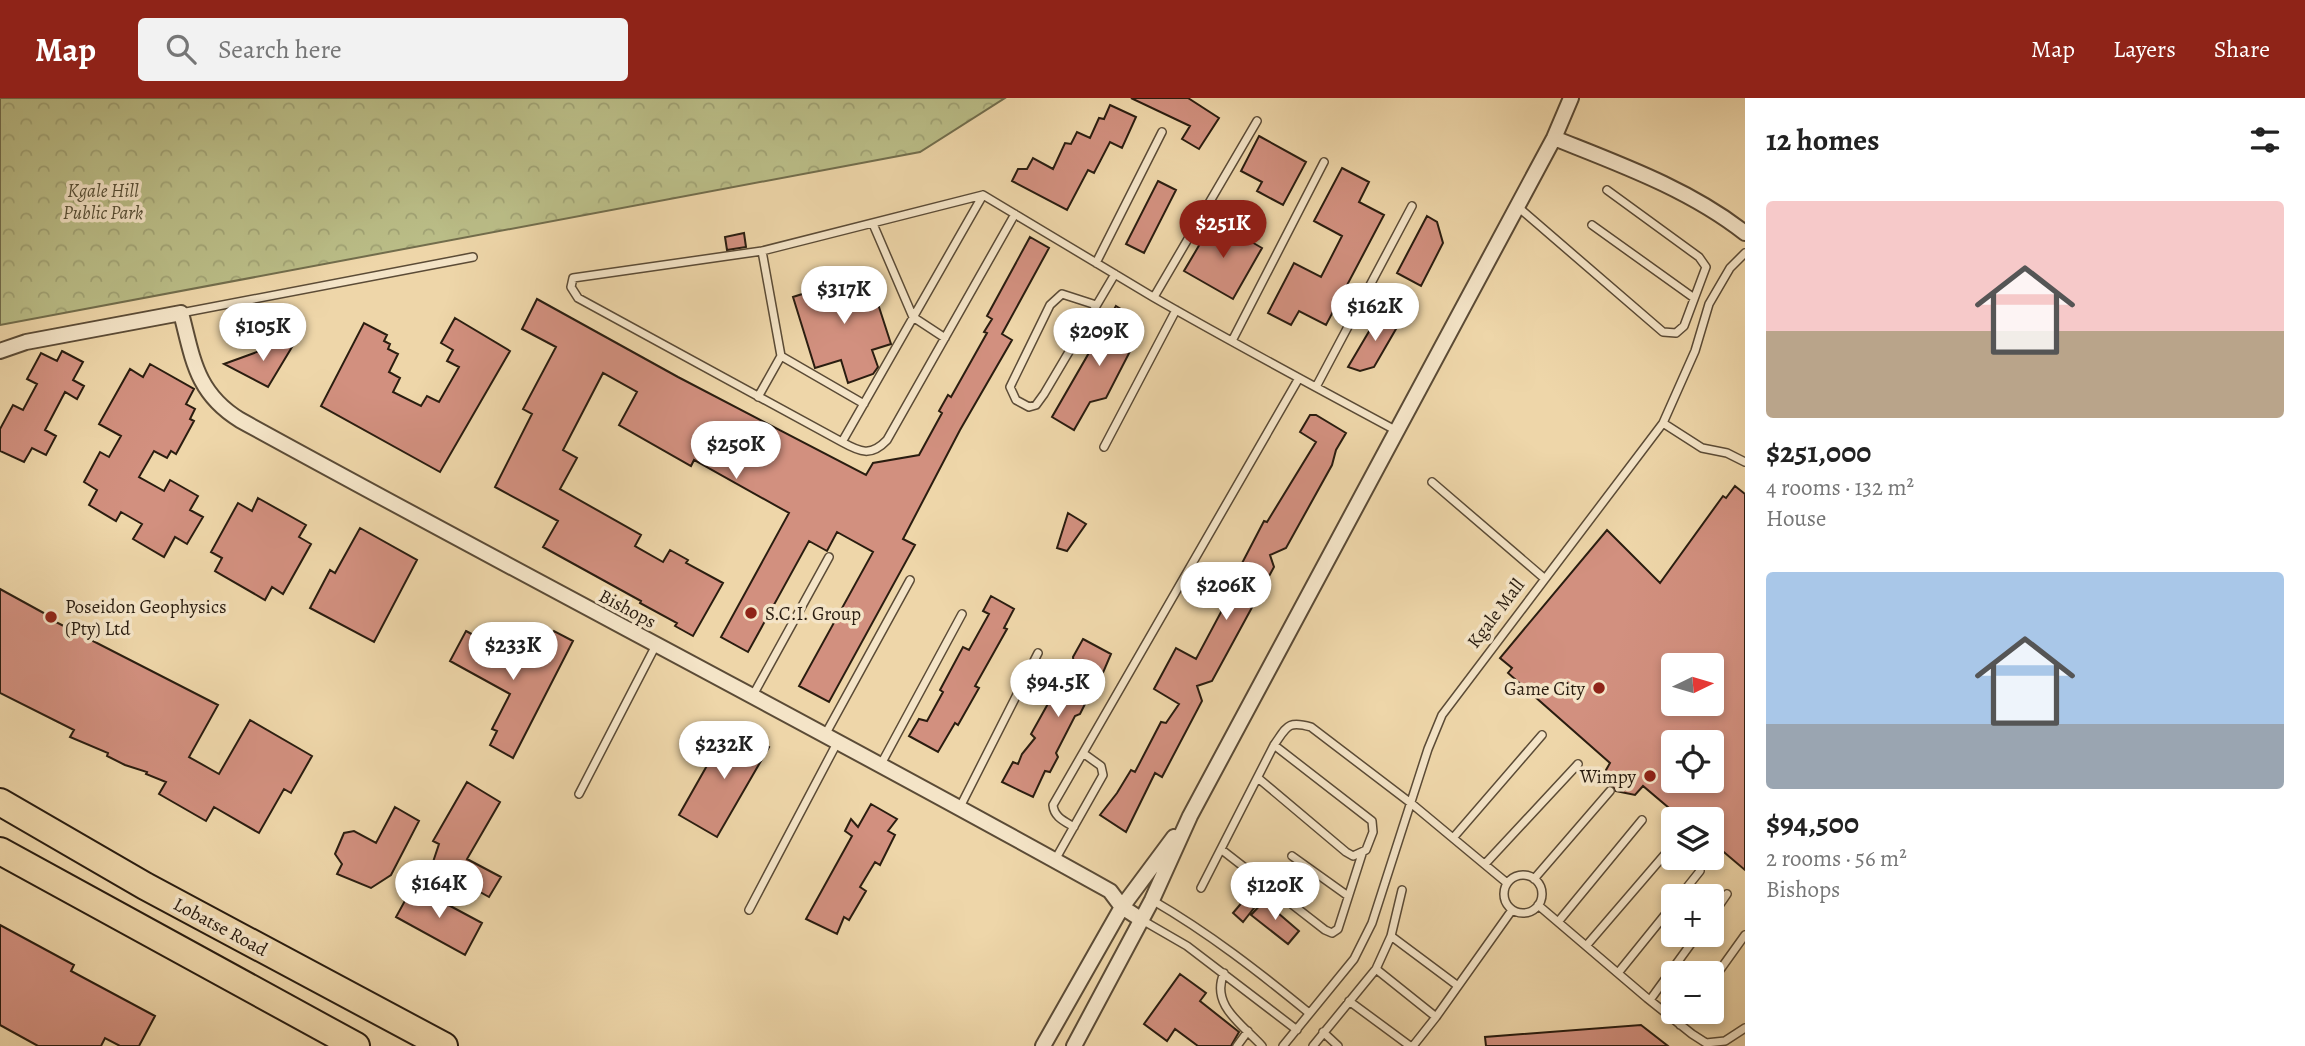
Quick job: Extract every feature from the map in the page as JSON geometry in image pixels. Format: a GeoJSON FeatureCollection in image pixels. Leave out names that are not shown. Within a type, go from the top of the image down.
{"type":"FeatureCollection","features":[{"type":"Feature","properties":{"kind":"highway","name":"Lobatse Road"},"geometry":{"type":"LineString","coordinates":[[0,802],[145,886],[444,1046]]}},
{"type":"Feature","properties":{"kind":"highway","name":"Lobatse Road"},"geometry":{"type":"LineString","coordinates":[[0,851],[356,1046]]}},
{"type":"Feature","properties":{"kind":"street"},"geometry":{"type":"LineString","coordinates":[[1074,1046],[1142,920],[1190,816],[1554,138],[1570,98]]}},
{"type":"Feature","properties":{"kind":"street"},"geometry":{"type":"LineString","coordinates":[[1554,138],[1621,165],[1699,202],[1745,233]]}},
{"type":"Feature","properties":{"kind":"street"},"geometry":{"type":"LineString","coordinates":[[0,351],[26,342],[181,313]]}},
{"type":"Feature","properties":{"kind":"street","name":"Bishops"},"geometry":{"type":"LineString","coordinates":[[181,313],[205,388],[222,409],[482,553],[880,767],[960,807],[1110,891],[1122,907]]}},
{"type":"Feature","properties":{"kind":"street"},"geometry":{"type":"LineString","coordinates":[[1043,1046],[1131,892],[1190,816]]}},
{"type":"Feature","properties":{"kind":"street","name":"Bishops"},"geometry":{"type":"LineString","coordinates":[[1110,891],[1131,892],[1152,900]]}},
{"type":"Feature","properties":{"kind":"street"},"geometry":{"type":"LineString","coordinates":[[1122,907],[1142,920]]}},
{"type":"Feature","properties":{"kind":"lane"},"geometry":{"type":"LineString","coordinates":[[1154,297],[1257,121]]}},
{"type":"Feature","properties":{"kind":"lane"},"geometry":{"type":"LineString","coordinates":[[1097,263],[1162,132]]}},
{"type":"Feature","properties":{"kind":"lane"},"geometry":{"type":"LineString","coordinates":[[1233,341],[1324,162]]}},
{"type":"Feature","properties":{"kind":"lane"},"geometry":{"type":"LineString","coordinates":[[1517,206],[1663,332],[1676,333],[1684,326],[1706,267],[1699,257],[1606,190]]}},
{"type":"Feature","properties":{"kind":"lane"},"geometry":{"type":"LineString","coordinates":[[1015,214],[887,440],[878,449],[867,452],[855,449],[578,298],[571,287],[573,278],[762,251],[983,195],[1015,214],[1097,263],[1115,274],[1176,310],[1398,431]]}},
{"type":"Feature","properties":{"kind":"lane"},"geometry":{"type":"LineString","coordinates":[[842,442],[983,195]]}},
{"type":"Feature","properties":{"kind":"lane"},"geometry":{"type":"LineString","coordinates":[[1316,387],[1412,206]]}},
{"type":"Feature","properties":{"kind":"lane"},"geometry":{"type":"LineString","coordinates":[[873,224],[913,317],[944,338]]}},
{"type":"Feature","properties":{"kind":"lane"},"geometry":{"type":"LineString","coordinates":[[1592,225],[1694,298]]}},
{"type":"Feature","properties":{"kind":"lane"},"geometry":{"type":"LineString","coordinates":[[758,397],[781,356],[762,251]]}},
{"type":"Feature","properties":{"kind":"lane","name":"Kgale Mall"},"geometry":{"type":"LineString","coordinates":[[1283,1046],[1354,960],[1372,923],[1428,749],[1442,715],[1663,423],[1695,351],[1710,304],[1730,268],[1745,253]]}},
{"type":"Feature","properties":{"kind":"lane"},"geometry":{"type":"LineString","coordinates":[[181,313],[474,257]]}},
{"type":"Feature","properties":{"kind":"lane"},"geometry":{"type":"LineString","coordinates":[[1096,305],[1062,294],[1049,304],[1010,387],[1016,400],[1029,407],[1036,405],[1045,394],[1115,274]]}},
{"type":"Feature","properties":{"kind":"lane"},"geometry":{"type":"LineString","coordinates":[[1104,447],[1176,310]]}},
{"type":"Feature","properties":{"kind":"lane"},"geometry":{"type":"LineString","coordinates":[[781,356],[864,404]]}},
{"type":"Feature","properties":{"kind":"lane"},"geometry":{"type":"LineString","coordinates":[[1074,827],[1053,812],[1053,805],[1299,378]]}},
{"type":"Feature","properties":{"kind":"lane"},"geometry":{"type":"LineString","coordinates":[[1663,423],[1702,448],[1727,453],[1745,462]]}},
{"type":"Feature","properties":{"kind":"lane"},"geometry":{"type":"LineString","coordinates":[[1432,481],[1545,579]]}},
{"type":"Feature","properties":{"kind":"lane"},"geometry":{"type":"LineString","coordinates":[[752,696],[829,557]]}},
{"type":"Feature","properties":{"kind":"lane"},"geometry":{"type":"LineString","coordinates":[[749,910],[910,580]]}},
{"type":"Feature","properties":{"kind":"lane"},"geometry":{"type":"LineString","coordinates":[[880,767],[962,614]]}},
{"type":"Feature","properties":{"kind":"lane"},"geometry":{"type":"LineString","coordinates":[[579,794],[657,645]]}},
{"type":"Feature","properties":{"kind":"lane"},"geometry":{"type":"LineString","coordinates":[[960,807],[1038,653]]}},
{"type":"Feature","properties":{"kind":"lane"},"geometry":{"type":"LineString","coordinates":[[1201,888],[1274,746],[1288,725],[1293,723],[1311,727],[1412,804],[1507,883]]}},
{"type":"Feature","properties":{"kind":"lane"},"geometry":{"type":"LineString","coordinates":[[1453,838],[1542,735]]}},
{"type":"Feature","properties":{"kind":"lane"},"geometry":{"type":"LineString","coordinates":[[1222,850],[1325,930],[1332,933],[1338,929],[1362,854],[1373,832],[1371,821],[1274,746]]}},
{"type":"Feature","properties":{"kind":"lane"},"geometry":{"type":"LineString","coordinates":[[1055,860],[1103,775],[1101,766],[1083,753]]}},
{"type":"Feature","properties":{"kind":"lane"},"geometry":{"type":"LineString","coordinates":[[1485,864],[1578,764]]}},
{"type":"Feature","properties":{"kind":"lane"},"geometry":{"type":"LineString","coordinates":[[1258,778],[1346,852],[1353,856],[1362,854]]}},
{"type":"Feature","properties":{"kind":"lane"},"geometry":{"type":"LineString","coordinates":[[1534,879],[1610,791]]}},
{"type":"Feature","properties":{"kind":"lane"},"geometry":{"type":"LineString","coordinates":[[1558,922],[1642,820]]}},
{"type":"Feature","properties":{"kind":"lane"},"geometry":{"type":"LineString","coordinates":[[1292,856],[1348,896]]}},
{"type":"Feature","properties":{"kind":"lane"},"geometry":{"type":"LineString","coordinates":[[1587,946],[1661,859]]}},
{"type":"Feature","properties":{"kind":"lane"},"geometry":{"type":"LineString","coordinates":[[1690,884],[1700,872]]}},
{"type":"Feature","properties":{"kind":"lane"},"geometry":{"type":"LineString","coordinates":[[1519,875],[1534,879],[1541,891],[1538,905],[1526,913],[1512,910],[1504,898],[1507,883],[1519,875]]}},
{"type":"Feature","properties":{"kind":"lane"},"geometry":{"type":"LineString","coordinates":[[1312,1046],[1376,969],[1391,936],[1402,890]]}},
{"type":"Feature","properties":{"kind":"lane"},"geometry":{"type":"LineString","coordinates":[[1724,898],[1727,894]]}},
{"type":"Feature","properties":{"kind":"lane"},"geometry":{"type":"LineString","coordinates":[[1152,900],[1196,925],[1234,952],[1309,1013]]}},
{"type":"Feature","properties":{"kind":"lane"},"geometry":{"type":"LineString","coordinates":[[1538,905],[1680,1025],[1706,1043],[1725,1041],[1745,1028]]}},
{"type":"Feature","properties":{"kind":"lane"},"geometry":{"type":"LineString","coordinates":[[1349,1001],[1412,1046],[1436,1017],[1512,910]]}},
{"type":"Feature","properties":{"kind":"lane"},"geometry":{"type":"LineString","coordinates":[[1142,920],[1188,946],[1297,1030]]}},
{"type":"Feature","properties":{"kind":"lane"},"geometry":{"type":"LineString","coordinates":[[1618,973],[1661,920]]}},
{"type":"Feature","properties":{"kind":"lane"},"geometry":{"type":"LineString","coordinates":[[1724,964],[1745,935]]}},
{"type":"Feature","properties":{"kind":"lane"},"geometry":{"type":"LineString","coordinates":[[1391,936],[1458,986]]}},
{"type":"Feature","properties":{"kind":"lane"},"geometry":{"type":"LineString","coordinates":[[1650,1000],[1689,947]]}},
{"type":"Feature","properties":{"kind":"lane"},"geometry":{"type":"LineString","coordinates":[[1376,969],[1436,1017]]}},
{"type":"Feature","properties":{"kind":"lane"},"geometry":{"type":"LineString","coordinates":[[1224,973],[1219,992],[1222,1003],[1262,1046]]}},
{"type":"Feature","properties":{"kind":"lane"},"geometry":{"type":"LineString","coordinates":[[1237,1046],[1248,1031]]}},
{"type":"Feature","properties":{"kind":"lane"},"geometry":{"type":"LineString","coordinates":[[1323,1032],[1338,1046]]}},
{"type":"Feature","properties":{"kind":"green space","name":"Kgale Hill Public Park"},"geometry":{"type":"Polygon","coordinates":[[[0,98],[1005,98],[920,152],[0,325],[0,98]]]}},
{"type":"Feature","properties":{"kind":"building"},"geometry":{"type":"Polygon","coordinates":[[[1131,98],[1188,98],[1219,118],[1199,149],[1182,139],[1190,126],[1131,98]]]}},
{"type":"Feature","properties":{"kind":"building"},"geometry":{"type":"Polygon","coordinates":[[[1110,105],[1136,117],[1122,148],[1110,142],[1094,173],[1088,170],[1067,210],[1012,181],[1018,169],[1027,169],[1033,158],[1053,169],[1065,143],[1071,144],[1077,132],[1090,138],[1099,118],[1104,119],[1110,105]]]}},
{"type":"Feature","properties":{"kind":"building"},"geometry":{"type":"Polygon","coordinates":[[[1259,136],[1306,162],[1283,205],[1257,191],[1262,182],[1241,171],[1259,136]]]}},
{"type":"Feature","properties":{"kind":"building"},"geometry":{"type":"Polygon","coordinates":[[[1342,168],[1369,182],[1359,202],[1384,215],[1326,325],[1299,311],[1291,325],[1268,313],[1294,263],[1321,277],[1342,236],[1314,221],[1342,168]]]}},
{"type":"Feature","properties":{"kind":"building"},"geometry":{"type":"Polygon","coordinates":[[[1158,181],[1176,190],[1144,253],[1126,244],[1158,181]]]}},
{"type":"Feature","properties":{"kind":"building"},"geometry":{"type":"Polygon","coordinates":[[[1427,216],[1437,222],[1443,243],[1421,286],[1397,273],[1427,216]]]}},
{"type":"Feature","properties":{"kind":"building"},"geometry":{"type":"Polygon","coordinates":[[[1214,220],[1262,248],[1233,299],[1184,271],[1214,220]]]}},
{"type":"Feature","properties":{"kind":"building"},"geometry":{"type":"Polygon","coordinates":[[[744,233],[746,247],[727,250],[725,237],[744,233]]]}},
{"type":"Feature","properties":{"kind":"building"},"geometry":{"type":"Polygon","coordinates":[[[1030,237],[1049,248],[1002,334],[1012,340],[960,430],[903,539],[915,545],[829,702],[799,686],[873,552],[837,532],[827,551],[809,541],[748,652],[721,637],[789,513],[694,460],[691,466],[619,425],[637,392],[603,373],[563,450],[577,458],[560,489],[641,535],[635,546],[663,562],[670,550],[688,560],[686,563],[723,583],[693,636],[675,626],[677,623],[640,603],[641,601],[543,547],[558,521],[495,487],[532,414],[523,409],[556,347],[522,329],[537,299],[678,377],[866,475],[873,463],[919,455],[942,413],[939,411],[948,395],[951,397],[987,333],[984,332],[992,319],[987,316],[1030,237]]]}},
{"type":"Feature","properties":{"kind":"building"},"geometry":{"type":"Polygon","coordinates":[[[868,273],[891,344],[872,350],[878,367],[873,374],[848,383],[841,360],[815,368],[793,297],[868,273]]]}},
{"type":"Feature","properties":{"kind":"building"},"geometry":{"type":"Polygon","coordinates":[[[1116,306],[1131,315],[1133,326],[1141,330],[1106,398],[1090,402],[1074,430],[1052,417],[1116,306]]]}},
{"type":"Feature","properties":{"kind":"building"},"geometry":{"type":"Polygon","coordinates":[[[1381,311],[1400,322],[1374,367],[1360,371],[1348,367],[1381,311]]]}},
{"type":"Feature","properties":{"kind":"building"},"geometry":{"type":"Polygon","coordinates":[[[455,318],[510,351],[440,472],[321,406],[364,323],[387,335],[384,341],[390,344],[388,349],[398,354],[389,372],[400,378],[393,392],[421,406],[427,396],[439,402],[459,367],[447,361],[453,350],[441,343],[455,318]]]}},
{"type":"Feature","properties":{"kind":"building"},"geometry":{"type":"Polygon","coordinates":[[[298,337],[268,387],[224,364],[298,337]]]}},
{"type":"Feature","properties":{"kind":"building"},"geometry":{"type":"Polygon","coordinates":[[[62,351],[83,362],[73,380],[84,386],[77,399],[65,392],[45,430],[56,436],[46,455],[32,448],[24,462],[0,451],[0,429],[13,405],[23,410],[37,384],[27,379],[41,353],[57,361],[62,351]]]}},
{"type":"Feature","properties":{"kind":"building"},"geometry":{"type":"Polygon","coordinates":[[[150,364],[194,389],[186,404],[195,409],[190,419],[194,421],[176,454],[171,451],[167,458],[154,451],[139,477],[164,491],[170,480],[198,496],[190,510],[203,517],[187,544],[175,537],[164,557],[133,539],[142,524],[121,512],[116,521],[89,505],[97,490],[84,482],[100,452],[109,457],[121,436],[99,424],[130,369],[143,377],[150,364]]]}},
{"type":"Feature","properties":{"kind":"building"},"geometry":{"type":"Polygon","coordinates":[[[1310,415],[1316,415],[1346,433],[1336,450],[1332,465],[1286,548],[1270,555],[1274,567],[1212,681],[1197,686],[1202,701],[1162,777],[1155,773],[1126,832],[1100,815],[1131,770],[1135,772],[1161,722],[1166,723],[1179,704],[1154,689],[1176,648],[1196,659],[1244,569],[1240,567],[1264,521],[1267,522],[1316,442],[1300,432],[1310,415]]]}},
{"type":"Feature","properties":{"kind":"building","name":"Game City"},"geometry":{"type":"Polygon","coordinates":[[[1735,486],[1745,494],[1745,870],[1724,852],[1724,807],[1668,807],[1643,786],[1635,795],[1616,791],[1607,780],[1606,770],[1610,763],[1508,673],[1512,668],[1500,658],[1607,530],[1660,583],[1723,496],[1726,498],[1735,486]]]}},
{"type":"Feature","properties":{"kind":"building"},"geometry":{"type":"Polygon","coordinates":[[[258,498],[306,525],[299,537],[311,544],[283,594],[272,587],[265,600],[215,571],[222,558],[211,552],[238,503],[252,511],[258,498]]]}},
{"type":"Feature","properties":{"kind":"building"},"geometry":{"type":"Polygon","coordinates":[[[1068,513],[1086,524],[1067,551],[1057,548],[1068,513]]]}},
{"type":"Feature","properties":{"kind":"building"},"geometry":{"type":"Polygon","coordinates":[[[360,528],[417,560],[374,642],[310,608],[330,570],[335,573],[360,528]]]}},
{"type":"Feature","properties":{"kind":"building"},"geometry":{"type":"Polygon","coordinates":[[[0,589],[51,617],[50,619],[218,705],[189,757],[219,774],[250,720],[312,756],[291,793],[284,789],[259,833],[214,807],[206,821],[159,794],[166,782],[70,737],[74,730],[0,693],[0,589]]]}},
{"type":"Feature","properties":{"kind":"building"},"geometry":{"type":"Polygon","coordinates":[[[991,596],[1014,609],[1004,628],[1007,629],[975,686],[979,688],[958,725],[955,723],[938,752],[909,736],[919,719],[927,721],[963,647],[969,650],[989,614],[983,611],[991,596]]]}},
{"type":"Feature","properties":{"kind":"building"},"geometry":{"type":"Polygon","coordinates":[[[466,631],[529,665],[541,642],[547,645],[554,631],[573,641],[513,758],[490,745],[497,731],[492,729],[510,694],[450,661],[466,631]]]}},
{"type":"Feature","properties":{"kind":"building"},"geometry":{"type":"Polygon","coordinates":[[[1083,639],[1111,654],[1093,696],[1089,696],[1080,714],[1075,716],[1056,753],[1058,757],[1050,772],[1045,771],[1033,797],[1002,782],[1013,762],[1018,764],[1022,754],[1035,738],[1031,734],[1054,693],[1077,689],[1064,680],[1074,666],[1073,657],[1083,639]]]}},
{"type":"Feature","properties":{"kind":"building"},"geometry":{"type":"Polygon","coordinates":[[[730,725],[769,747],[717,837],[679,815],[730,725]]]}},
{"type":"Feature","properties":{"kind":"building"},"geometry":{"type":"Polygon","coordinates":[[[467,782],[500,802],[467,859],[501,877],[489,897],[432,865],[439,844],[433,841],[467,782]]]}},
{"type":"Feature","properties":{"kind":"building"},"geometry":{"type":"Polygon","coordinates":[[[871,804],[897,819],[888,831],[895,835],[880,865],[875,862],[860,887],[866,891],[849,920],[844,917],[837,934],[806,919],[852,836],[845,831],[851,819],[858,827],[871,804]]]}},
{"type":"Feature","properties":{"kind":"building"},"geometry":{"type":"Polygon","coordinates":[[[395,807],[419,821],[391,875],[371,888],[337,874],[342,864],[335,854],[344,833],[354,831],[376,843],[395,807]]]}},
{"type":"Feature","properties":{"kind":"building"},"geometry":{"type":"Polygon","coordinates":[[[413,886],[482,923],[465,955],[396,917],[413,886]]]}},
{"type":"Feature","properties":{"kind":"building"},"geometry":{"type":"Polygon","coordinates":[[[1244,900],[1254,908],[1243,922],[1233,913],[1244,900]]]}},
{"type":"Feature","properties":{"kind":"building"},"geometry":{"type":"Polygon","coordinates":[[[1264,901],[1299,931],[1288,944],[1251,915],[1264,901]]]}},
{"type":"Feature","properties":{"kind":"building"},"geometry":{"type":"Polygon","coordinates":[[[0,925],[74,965],[71,971],[155,1016],[139,1046],[120,1046],[105,1038],[101,1046],[38,1046],[0,1025],[0,925]]]}},
{"type":"Feature","properties":{"kind":"building"},"geometry":{"type":"Polygon","coordinates":[[[1180,974],[1206,993],[1200,1001],[1239,1032],[1231,1046],[1198,1046],[1175,1029],[1167,1041],[1144,1024],[1180,974]]]}},
{"type":"Feature","properties":{"kind":"building"},"geometry":{"type":"Polygon","coordinates":[[[1641,1025],[1668,1046],[1486,1046],[1485,1037],[1641,1025]]]}},
{"type":"Feature","properties":{"kind":"place","name":"S.C.I. Group"},"geometry":{"type":"Point","coordinates":[751,613]}},
{"type":"Feature","properties":{"kind":"place","name":"Poseidon Geophysics (Pty) Ltd"},"geometry":{"type":"Point","coordinates":[51,617]}},
{"type":"Feature","properties":{"kind":"place","name":"Game City"},"geometry":{"type":"Point","coordinates":[1599,688]}},
{"type":"Feature","properties":{"kind":"place","name":"Wimpy"},"geometry":{"type":"Point","coordinates":[1650,776]}}]}
